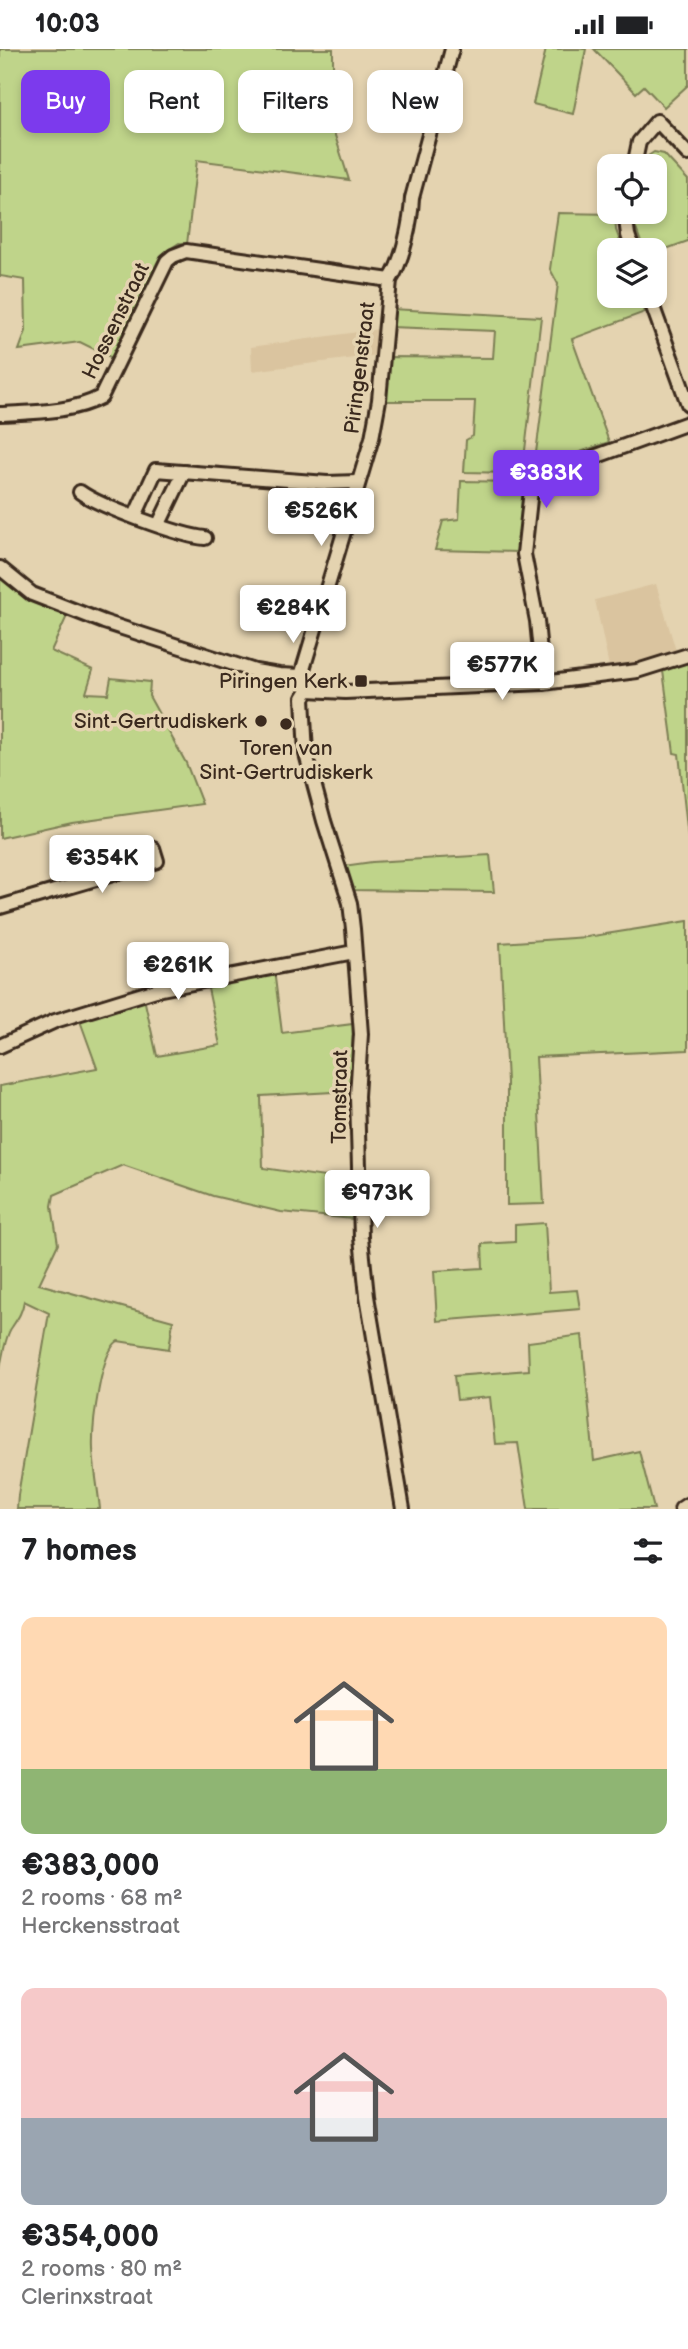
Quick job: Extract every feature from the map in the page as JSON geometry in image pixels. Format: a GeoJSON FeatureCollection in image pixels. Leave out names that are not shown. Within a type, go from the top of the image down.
{"type":"FeatureCollection","features":[{"type":"Feature","properties":{"kind":"street","name":"Piringenstraat"},"geometry":{"type":"LineString","coordinates":[[301,675],[357,482],[363,471],[378,409],[390,280],[404,240],[412,210],[412,198],[452,49]]}},
{"type":"Feature","properties":{"kind":"street"},"geometry":{"type":"LineString","coordinates":[[636,154],[639,142],[657,121],[688,154]]}},
{"type":"Feature","properties":{"kind":"street","name":"Hossenstraat"},"geometry":{"type":"LineString","coordinates":[[0,414],[46,411],[88,404],[101,397],[167,261],[179,253],[186,251],[390,280]]}},
{"type":"Feature","properties":{"kind":"street"},"geometry":{"type":"LineString","coordinates":[[653,308],[688,404]]}},
{"type":"Feature","properties":{"kind":"street"},"geometry":{"type":"LineString","coordinates":[[543,683],[537,621],[524,554],[531,490],[535,482],[553,472],[688,423]]}},
{"type":"Feature","properties":{"kind":"street"},"geometry":{"type":"LineString","coordinates":[[135,516],[156,470],[327,483],[357,482]]}},
{"type":"Feature","properties":{"kind":"street"},"geometry":{"type":"LineString","coordinates":[[159,524],[184,472]]}},
{"type":"Feature","properties":{"kind":"street"},"geometry":{"type":"LineString","coordinates":[[80,492],[90,499],[135,516],[193,537],[205,538]]}},
{"type":"Feature","properties":{"kind":"street"},"geometry":{"type":"LineString","coordinates":[[0,568],[32,594],[104,622],[254,671],[301,675],[308,690],[358,691],[543,683],[637,671],[688,655]]}},
{"type":"Feature","properties":{"kind":"street","name":"Tomstraat"},"geometry":{"type":"LineString","coordinates":[[308,690],[303,698],[306,754],[350,903],[361,1034],[357,1097],[361,1238],[366,1296],[402,1509]]}},
{"type":"Feature","properties":{"kind":"street"},"geometry":{"type":"LineString","coordinates":[[0,907],[157,861],[153,848]]}},
{"type":"Feature","properties":{"kind":"street"},"geometry":{"type":"LineString","coordinates":[[0,1047],[55,1021],[156,990],[354,952]]}},
{"type":"Feature","properties":{"kind":"street"},"geometry":{"type":"LineString","coordinates":[[682,1509],[688,1505]]}},
{"type":"Feature","properties":{"kind":"shaded area"},"geometry":{"type":"Polygon","coordinates":[[[379,329],[378,355],[252,371],[251,347],[379,329]]]}},
{"type":"Feature","properties":{"kind":"shaded area"},"geometry":{"type":"Polygon","coordinates":[[[656,584],[677,654],[610,671],[595,600],[656,584]]]}},
{"type":"Feature","properties":{"kind":"green space"},"geometry":{"type":"Polygon","coordinates":[[[0,49],[333,49],[333,70],[238,70],[238,133],[334,133],[349,180],[197,160],[187,244],[179,243],[167,251],[114,359],[80,342],[19,350],[26,331],[25,280],[0,276],[0,49]]]}},
{"type":"Feature","properties":{"kind":"green space"},"geometry":{"type":"Polygon","coordinates":[[[546,49],[586,49],[573,114],[533,104],[546,49]]]}},
{"type":"Feature","properties":{"kind":"green space"},"geometry":{"type":"Polygon","coordinates":[[[594,49],[688,49],[688,85],[664,107],[644,86],[636,93],[594,49]]]}},
{"type":"Feature","properties":{"kind":"green space"},"geometry":{"type":"Polygon","coordinates":[[[667,157],[688,180],[688,241],[667,249],[667,238],[640,238],[635,226],[667,224],[667,157]]]}},
{"type":"Feature","properties":{"kind":"green space"},"geometry":{"type":"Polygon","coordinates":[[[558,213],[597,214],[597,224],[616,224],[619,238],[597,238],[597,308],[644,308],[645,312],[572,339],[609,442],[534,468],[558,284],[550,269],[558,213]]]}},
{"type":"Feature","properties":{"kind":"green space"},"geometry":{"type":"Polygon","coordinates":[[[391,309],[541,317],[523,467],[513,473],[464,472],[466,440],[473,436],[475,401],[382,401],[389,357],[493,358],[495,331],[390,327],[391,309]]]}},
{"type":"Feature","properties":{"kind":"green space"},"geometry":{"type":"Polygon","coordinates":[[[461,481],[520,482],[520,490],[525,493],[518,552],[435,550],[443,521],[459,519],[461,481]]]}},
{"type":"Feature","properties":{"kind":"green space"},"geometry":{"type":"Polygon","coordinates":[[[0,576],[23,594],[67,616],[51,651],[93,670],[86,693],[108,694],[111,678],[150,682],[149,696],[186,763],[202,804],[72,822],[0,838],[0,576]]]}},
{"type":"Feature","properties":{"kind":"green space"},"geometry":{"type":"Polygon","coordinates":[[[688,661],[688,838],[679,754],[674,753],[663,671],[688,661]]]}},
{"type":"Feature","properties":{"kind":"green space"},"geometry":{"type":"Polygon","coordinates":[[[490,855],[494,892],[350,890],[343,866],[372,862],[490,855]]]}},
{"type":"Feature","properties":{"kind":"green space"},"geometry":{"type":"Polygon","coordinates":[[[688,921],[688,1050],[536,1057],[544,1204],[507,1205],[507,1082],[500,943],[587,937],[688,921]]]}},
{"type":"Feature","properties":{"kind":"green space"},"geometry":{"type":"Polygon","coordinates":[[[274,970],[282,1033],[353,1024],[351,1091],[261,1096],[263,1168],[352,1181],[352,1219],[281,1212],[213,1196],[123,1165],[54,1195],[52,1206],[58,1244],[39,1284],[173,1321],[169,1349],[118,1341],[106,1359],[98,1391],[93,1438],[100,1509],[17,1509],[49,1313],[24,1301],[20,1315],[8,1335],[0,1367],[0,1086],[97,1068],[79,1018],[144,998],[157,1056],[220,1045],[207,984],[274,970]]]}},
{"type":"Feature","properties":{"kind":"green space"},"geometry":{"type":"Polygon","coordinates":[[[545,1223],[549,1292],[577,1290],[580,1309],[437,1321],[434,1271],[483,1268],[482,1244],[515,1242],[515,1225],[545,1223]]]}},
{"type":"Feature","properties":{"kind":"green space"},"geometry":{"type":"Polygon","coordinates":[[[582,1335],[594,1461],[639,1451],[654,1509],[528,1509],[518,1443],[495,1444],[490,1397],[457,1400],[454,1376],[529,1370],[528,1342],[582,1335]]]}},
{"type":"Feature","properties":{"kind":"place","name":"Piringen Kerk"},"geometry":{"type":"Point","coordinates":[361,681]}},
{"type":"Feature","properties":{"kind":"place","name":"Sint-Gertrudiskerk"},"geometry":{"type":"Point","coordinates":[261,721]}},
{"type":"Feature","properties":{"kind":"place","name":"Toren van Sint-Gertrudiskerk"},"geometry":{"type":"Point","coordinates":[286,724]}}]}
